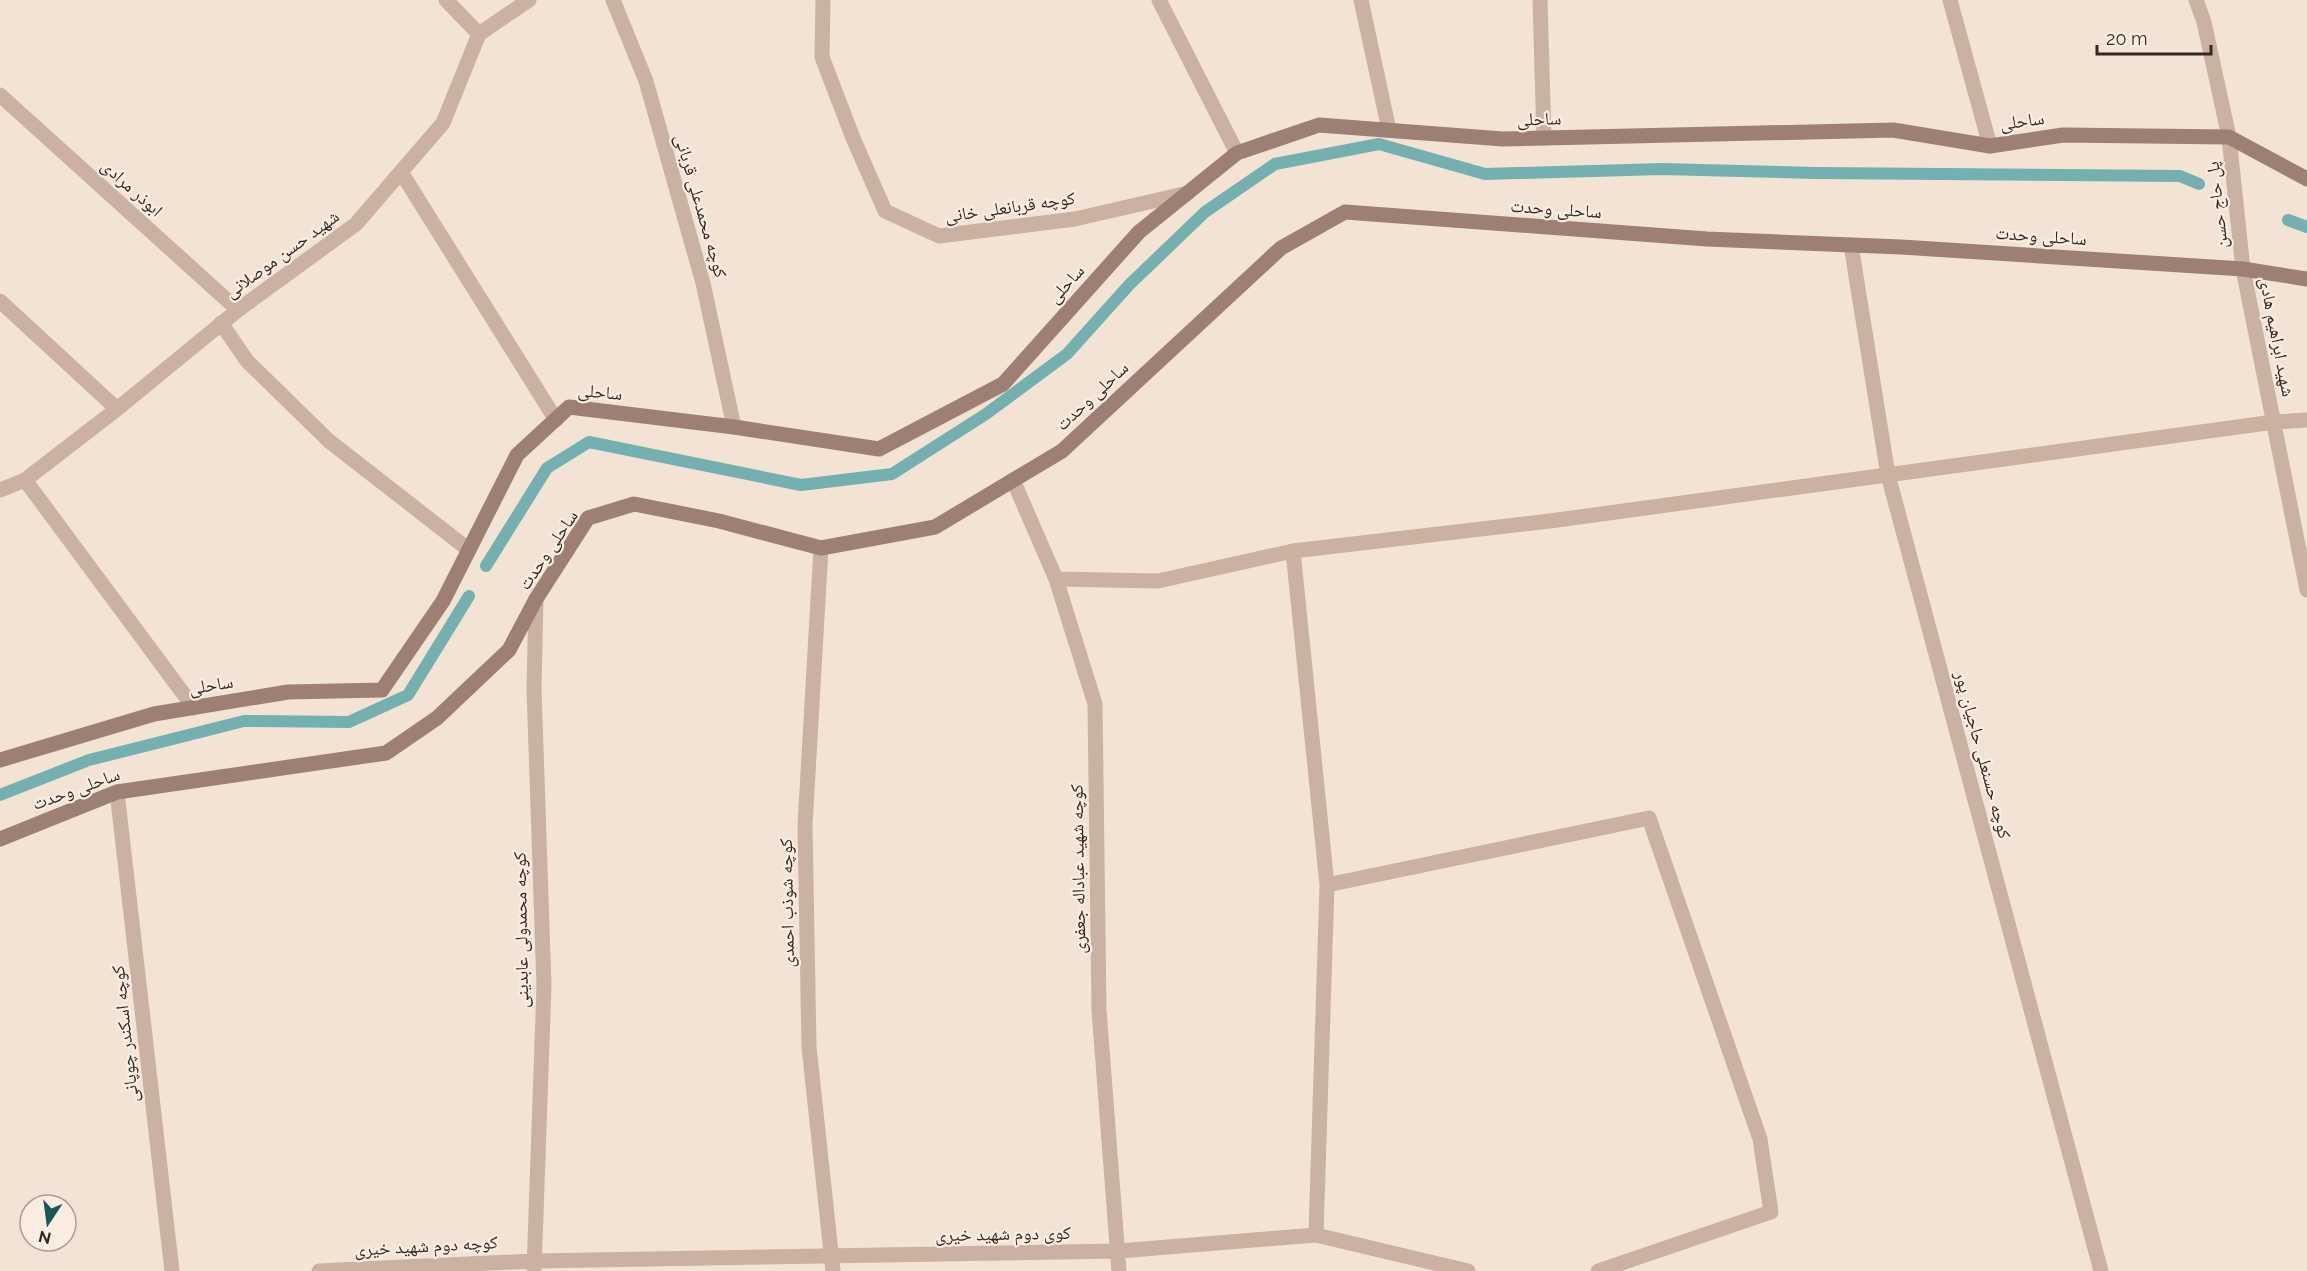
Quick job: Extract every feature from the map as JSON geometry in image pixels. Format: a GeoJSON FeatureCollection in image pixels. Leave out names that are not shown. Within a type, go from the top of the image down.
{"type":"FeatureCollection","features":[{"type":"Feature","properties":{"kind":"street"},"geometry":{"type":"LineString","coordinates":[[446,0],[479,34],[529,0]]}},
{"type":"Feature","properties":{"kind":"street","name":"کوچه محمدعلی قربانی"},"geometry":{"type":"LineString","coordinates":[[614,0],[646,81],[700,272],[734,427]]}},
{"type":"Feature","properties":{"kind":"street","name":"کوچه قربانعلی خانی"},"geometry":{"type":"LineString","coordinates":[[823,0],[822,57],[853,138],[885,211],[939,236],[1075,219],[1188,193]]}},
{"type":"Feature","properties":{"kind":"street"},"geometry":{"type":"LineString","coordinates":[[1159,0],[1237,153]]}},
{"type":"Feature","properties":{"kind":"street"},"geometry":{"type":"LineString","coordinates":[[1362,0],[1389,130]]}},
{"type":"Feature","properties":{"kind":"street"},"geometry":{"type":"LineString","coordinates":[[1540,0],[1544,138]]}},
{"type":"Feature","properties":{"kind":"street"},"geometry":{"type":"LineString","coordinates":[[1950,0],[1990,146]]}},
{"type":"Feature","properties":{"kind":"street","name":"پل حاج حسن"},"geometry":{"type":"LineString","coordinates":[[2196,0],[2205,21],[2229,137],[2243,269]]}},
{"type":"Feature","properties":{"kind":"street","name":"شهید حسن موصلانی"},"geometry":{"type":"LineString","coordinates":[[0,490],[24,480],[117,409],[221,323],[356,224],[443,123],[479,34]]}},
{"type":"Feature","properties":{"kind":"street","name":"ابوذر مرادی"},"geometry":{"type":"LineString","coordinates":[[0,94],[238,310]]}},
{"type":"Feature","properties":{"kind":"street","name":"ساحلی"},"geometry":{"type":"LineString","coordinates":[[0,760],[154,714],[288,692],[382,690],[443,601],[517,455],[569,407],[734,427],[879,448],[1003,384],[1139,232],[1237,153],[1319,124],[1503,139],[1893,130],[1990,146],[2063,135],[2229,137],[2307,179]]}},
{"type":"Feature","properties":{"kind":"street"},"geometry":{"type":"LineString","coordinates":[[401,172],[556,420]]}},
{"type":"Feature","properties":{"kind":"street","name":"ساحلی وحدت"},"geometry":{"type":"LineString","coordinates":[[0,839],[117,792],[185,780],[386,753],[437,718],[509,650],[536,599],[588,518],[634,504],[719,521],[821,548],[935,527],[1062,451],[1281,248],[1345,213],[1707,239],[1851,245],[2243,269],[2307,279]]}},
{"type":"Feature","properties":{"kind":"street","name":"کوچه حسنعلی حاجیان پور"},"geometry":{"type":"LineString","coordinates":[[1851,245],[1888,475],[2101,1271]]}},
{"type":"Feature","properties":{"kind":"street","name":"شهید ابراهیم هادی"},"geometry":{"type":"LineString","coordinates":[[2243,269],[2307,590]]}},
{"type":"Feature","properties":{"kind":"street"},"geometry":{"type":"LineString","coordinates":[[0,301],[117,409]]}},
{"type":"Feature","properties":{"kind":"street"},"geometry":{"type":"LineString","coordinates":[[221,323],[247,361],[329,441],[469,550]]}},
{"type":"Feature","properties":{"kind":"street"},"geometry":{"type":"LineString","coordinates":[[1056,579],[1158,581],[1293,551],[1550,521],[2274,422],[2307,420]]}},
{"type":"Feature","properties":{"kind":"street"},"geometry":{"type":"LineString","coordinates":[[24,480],[194,708]]}},
{"type":"Feature","properties":{"kind":"street","name":"کوچه شهید عباداله جعفری"},"geometry":{"type":"LineString","coordinates":[[1013,480],[1056,579],[1095,704],[1099,1010],[1119,1271]]}},
{"type":"Feature","properties":{"kind":"street","name":"کوچه شوذب احمدی"},"geometry":{"type":"LineString","coordinates":[[821,548],[805,825],[809,1047],[833,1264]]}},
{"type":"Feature","properties":{"kind":"street"},"geometry":{"type":"LineString","coordinates":[[1293,551],[1327,885],[1316,1235]]}},
{"type":"Feature","properties":{"kind":"street","name":"کوچه محمدولی عابدینی"},"geometry":{"type":"LineString","coordinates":[[534,1266],[544,986],[534,688],[536,599]]}},
{"type":"Feature","properties":{"kind":"street","name":"کوچه اسکندر چوپانی"},"geometry":{"type":"LineString","coordinates":[[117,792],[171,1271]]}},
{"type":"Feature","properties":{"kind":"street"},"geometry":{"type":"LineString","coordinates":[[1327,885],[1649,818],[1760,1139],[1771,1212],[1598,1271]]}},
{"type":"Feature","properties":{"kind":"street","name":"کوی دوم شهید خیری"},"geometry":{"type":"LineString","coordinates":[[534,1266],[833,1264],[1119,1251],[1316,1235],[1468,1271]]}},
{"type":"Feature","properties":{"kind":"street","name":"کوچه دوم شهید خیری"},"geometry":{"type":"LineString","coordinates":[[319,1271],[534,1266]]}},
{"type":"Feature","properties":{"kind":"waterway"},"geometry":{"type":"LineString","coordinates":[[486,566],[547,468],[589,442],[801,485],[892,474],[986,414],[1067,354],[1129,285],[1205,212],[1275,164],[1379,144],[1485,174],[1662,169],[1816,173],[2180,176],[2199,184]]}},
{"type":"Feature","properties":{"kind":"waterway"},"geometry":{"type":"LineString","coordinates":[[2288,220],[2307,227]]}},
{"type":"Feature","properties":{"kind":"waterway"},"geometry":{"type":"LineString","coordinates":[[0,795],[89,760],[244,721],[349,722],[408,695],[469,596]]}}]}
